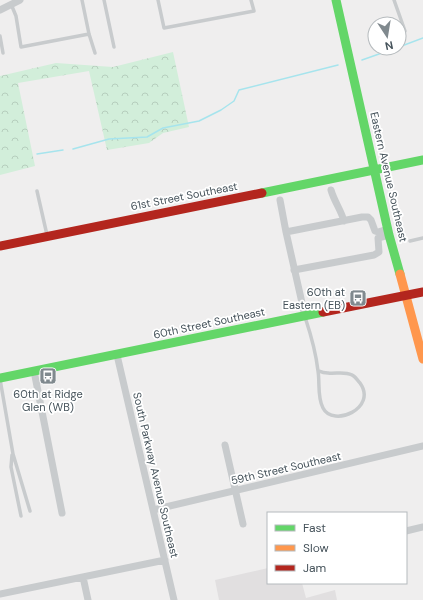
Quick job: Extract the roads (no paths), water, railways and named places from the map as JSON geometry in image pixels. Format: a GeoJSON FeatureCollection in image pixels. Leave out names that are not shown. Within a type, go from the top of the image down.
{"type":"FeatureCollection","features":[{"type":"Feature","properties":{"kind":"street","name":"Eastern Avenue Southeast"},"geometry":{"type":"LineString","coordinates":[[336,0],[389,232],[423,359]]}},
{"type":"Feature","properties":{"kind":"street"},"geometry":{"type":"LineString","coordinates":[[0,10],[16,1]]}},
{"type":"Feature","properties":{"kind":"street","name":"61st Street Southeast"},"geometry":{"type":"LineString","coordinates":[[0,246],[423,160]]}},
{"type":"Feature","properties":{"kind":"street"},"geometry":{"type":"LineString","coordinates":[[331,190],[344,221]]}},
{"type":"Feature","properties":{"kind":"street"},"geometry":{"type":"LineString","coordinates":[[280,200],[305,316]]}},
{"type":"Feature","properties":{"kind":"street"},"geometry":{"type":"LineString","coordinates":[[286,232],[368,217],[371,220],[375,231],[389,232]]}},
{"type":"Feature","properties":{"kind":"street"},"geometry":{"type":"LineString","coordinates":[[294,270],[374,255],[379,252],[378,238],[389,232]]}},
{"type":"Feature","properties":{"kind":"street","name":"60th Street Southeast"},"geometry":{"type":"LineString","coordinates":[[0,378],[423,292]]}},
{"type":"Feature","properties":{"kind":"street","name":"South Parkway Avenue Southeast"},"geometry":{"type":"LineString","coordinates":[[116,355],[174,600]]}},
{"type":"Feature","properties":{"kind":"street"},"geometry":{"type":"LineString","coordinates":[[34,371],[62,513]]}},
{"type":"Feature","properties":{"kind":"street"},"geometry":{"type":"LineString","coordinates":[[225,445],[244,524]]}},
{"type":"Feature","properties":{"kind":"street","name":"59th Street Southeast"},"geometry":{"type":"LineString","coordinates":[[153,510],[423,446]]}},
{"type":"Feature","properties":{"kind":"street"},"geometry":{"type":"LineString","coordinates":[[407,531],[423,527]]}},
{"type":"Feature","properties":{"kind":"street"},"geometry":{"type":"LineString","coordinates":[[1,596],[165,560]]}},
{"type":"Feature","properties":{"kind":"street"},"geometry":{"type":"LineString","coordinates":[[82,577],[88,600]]}},
{"type":"Feature","properties":{"kind":"lane"},"geometry":{"type":"LineString","coordinates":[[82,0],[89,34],[95,53]]}},
{"type":"Feature","properties":{"kind":"lane"},"geometry":{"type":"LineString","coordinates":[[104,0],[114,47]]}},
{"type":"Feature","properties":{"kind":"lane"},"geometry":{"type":"LineString","coordinates":[[158,0],[164,28],[254,11],[251,0]]}},
{"type":"Feature","properties":{"kind":"lane"},"geometry":{"type":"LineString","coordinates":[[394,0],[400,16]]}},
{"type":"Feature","properties":{"kind":"lane"},"geometry":{"type":"LineString","coordinates":[[16,1],[16,16],[21,47],[89,34]]}},
{"type":"Feature","properties":{"kind":"lane"},"geometry":{"type":"LineString","coordinates":[[0,36],[3,53]]}},
{"type":"Feature","properties":{"kind":"lane"},"geometry":{"type":"LineString","coordinates":[[37,191],[47,236]]}},
{"type":"Feature","properties":{"kind":"lane"},"geometry":{"type":"LineString","coordinates":[[410,241],[423,238]]}},
{"type":"Feature","properties":{"kind":"lane"},"geometry":{"type":"LineString","coordinates":[[305,316],[312,335],[323,408],[327,412],[342,416],[356,411],[361,406],[364,397],[362,386],[354,376],[347,373],[328,373],[318,371]]}},
{"type":"Feature","properties":{"kind":"lane"},"geometry":{"type":"LineString","coordinates":[[0,378],[13,454],[30,511]]}},
{"type":"Feature","properties":{"kind":"lane"},"geometry":{"type":"LineString","coordinates":[[13,454],[11,467],[21,516]]}},
{"type":"Feature","properties":{"kind":"waterway"},"geometry":{"type":"LineString","coordinates":[[407,44],[423,38]]}},
{"type":"Feature","properties":{"kind":"waterway"},"geometry":{"type":"LineString","coordinates":[[362,60],[373,56]]}},
{"type":"Feature","properties":{"kind":"waterway"},"geometry":{"type":"LineString","coordinates":[[73,149],[109,139],[147,137],[163,128],[199,121],[221,110],[234,101],[239,90],[338,65]]}},
{"type":"Feature","properties":{"kind":"waterway"},"geometry":{"type":"LineString","coordinates":[[37,154],[63,150]]}},
{"type":"Feature","properties":{"kind":"place","name":"60th at Eastern (EB)"},"geometry":{"type":"Point","coordinates":[358,298]}},
{"type":"Feature","properties":{"kind":"place","name":"60th at Ridge Glen (WB)"},"geometry":{"type":"Point","coordinates":[48,376]}}]}
